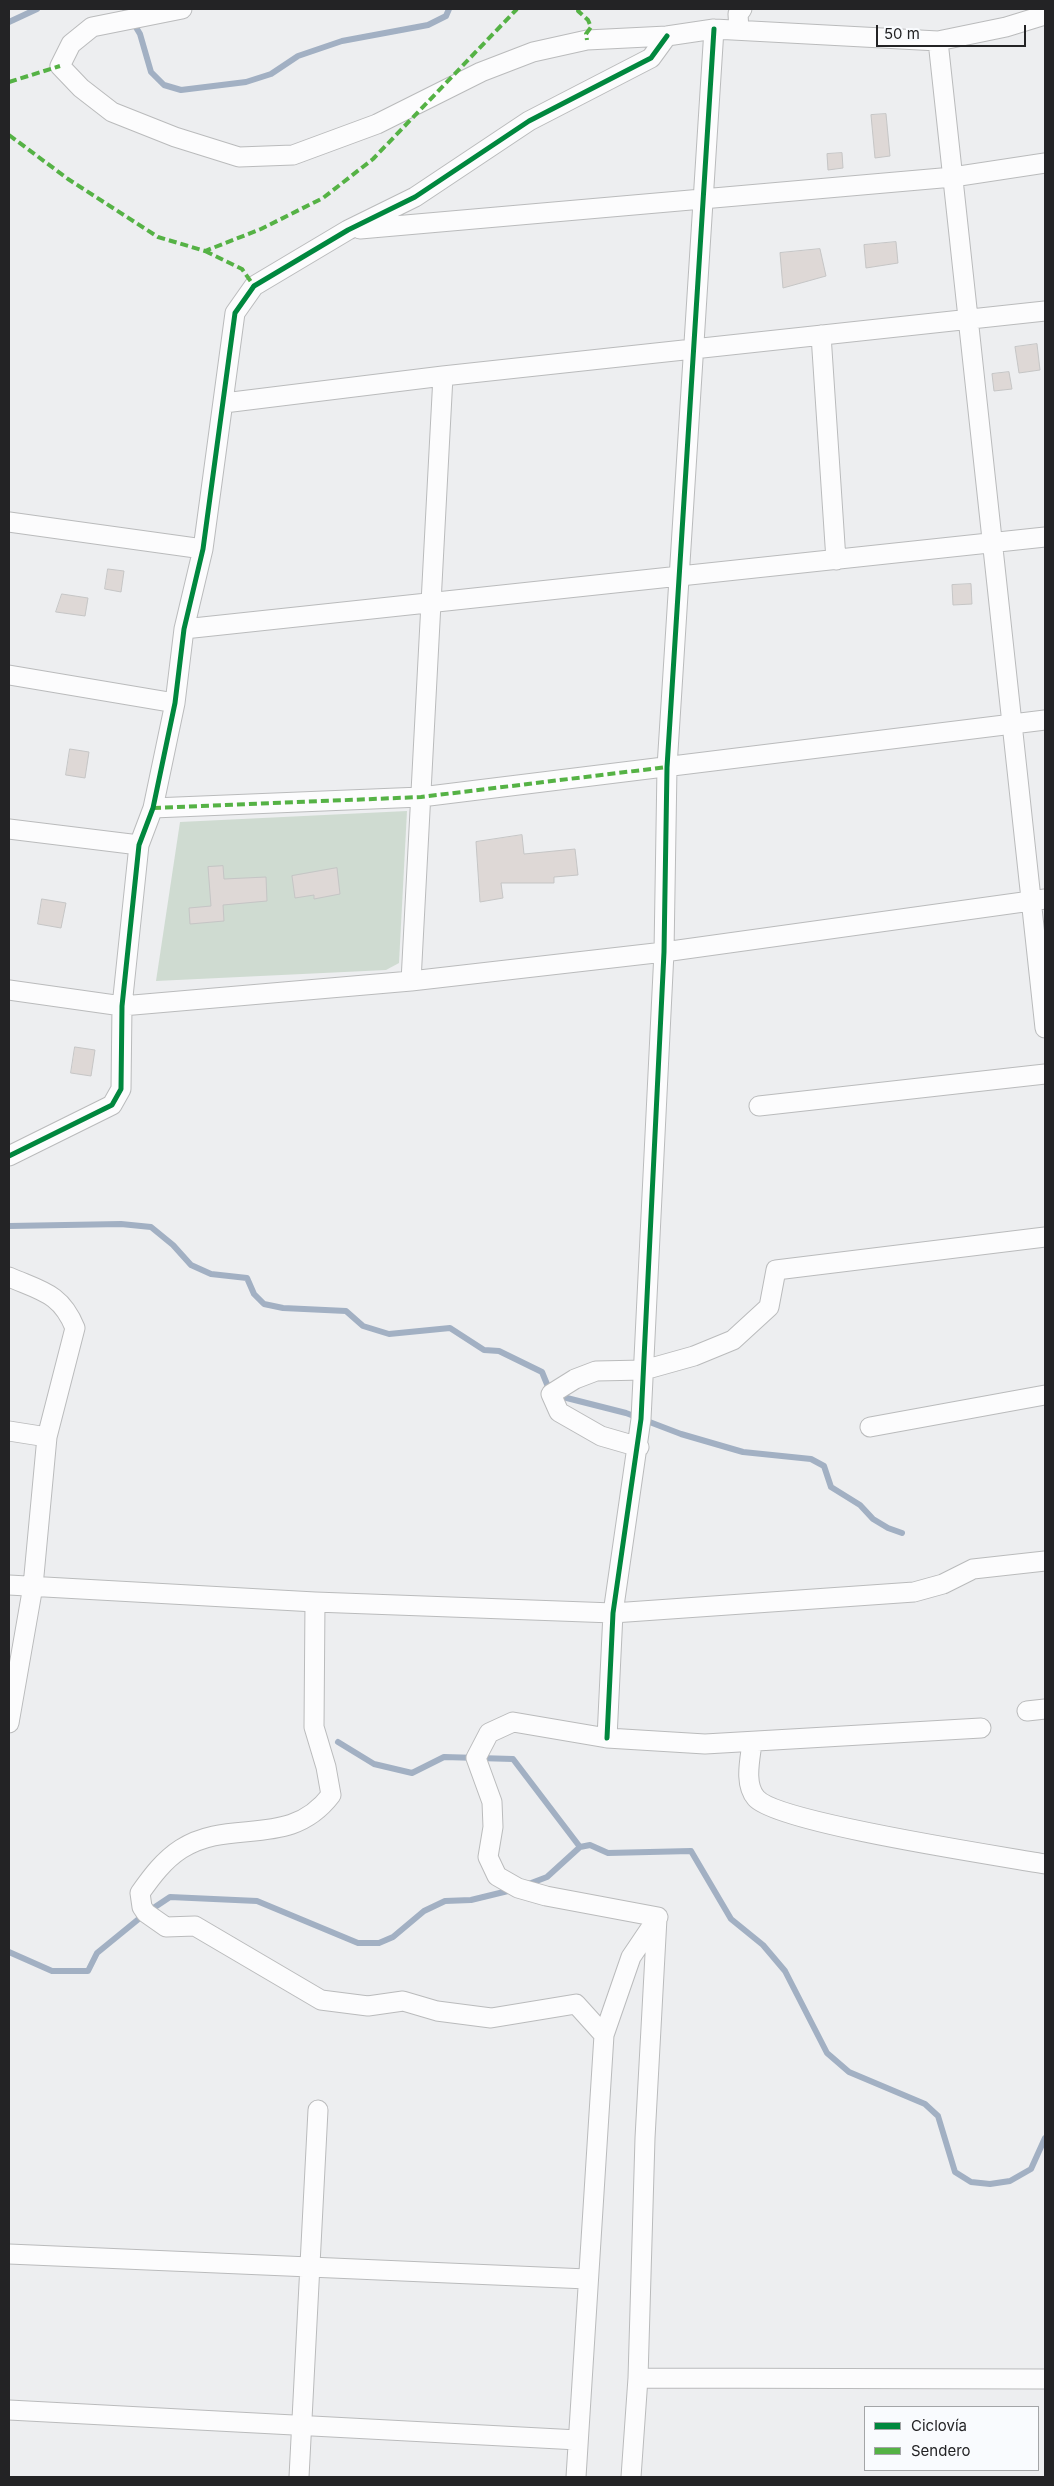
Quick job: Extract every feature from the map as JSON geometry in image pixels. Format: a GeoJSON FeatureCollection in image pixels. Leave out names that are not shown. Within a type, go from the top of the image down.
{"type":"FeatureCollection","features":[{"type":"Feature","properties":{"kind":"street"},"geometry":{"type":"LineString","coordinates":[[182,9],[92,27],[71,44],[60,66],[81,88],[112,112],[175,138],[239,157],[293,155],[377,124],[481,72],[533,52],[587,40],[667,36],[714,29],[938,41],[1006,27],[1045,15]]}},
{"type":"Feature","properties":{"kind":"street"},"geometry":{"type":"LineString","coordinates":[[739,30],[738,14],[742,9]]}},
{"type":"Feature","properties":{"kind":"street"},"geometry":{"type":"LineString","coordinates":[[607,1738],[613,1613],[639,1447],[644,1370],[664,952],[667,767],[714,29]]}},
{"type":"Feature","properties":{"kind":"street"},"geometry":{"type":"LineString","coordinates":[[9,1156],[112,1105],[121,1089],[122,1006],[139,846],[154,808],[175,703],[184,630],[203,549],[235,313],[254,286],[348,230],[415,197],[529,121],[651,58],[667,36]]}},
{"type":"Feature","properties":{"kind":"street"},"geometry":{"type":"LineString","coordinates":[[938,41],[1013,724],[1039,900],[1045,1028]]}},
{"type":"Feature","properties":{"kind":"street"},"geometry":{"type":"LineString","coordinates":[[348,230],[953,177],[1045,163]]}},
{"type":"Feature","properties":{"kind":"street"},"geometry":{"type":"LineString","coordinates":[[224,403],[443,376],[1045,311]]}},
{"type":"Feature","properties":{"kind":"street"},"geometry":{"type":"LineString","coordinates":[[821,335],[836,560]]}},
{"type":"Feature","properties":{"kind":"street"},"geometry":{"type":"LineString","coordinates":[[411,981],[443,376]]}},
{"type":"Feature","properties":{"kind":"street"},"geometry":{"type":"LineString","coordinates":[[9,522],[203,549]]}},
{"type":"Feature","properties":{"kind":"street"},"geometry":{"type":"LineString","coordinates":[[184,630],[1045,537]]}},
{"type":"Feature","properties":{"kind":"street"},"geometry":{"type":"LineString","coordinates":[[9,675],[175,703]]}},
{"type":"Feature","properties":{"kind":"street"},"geometry":{"type":"LineString","coordinates":[[154,808],[421,798],[1045,720]]}},
{"type":"Feature","properties":{"kind":"street"},"geometry":{"type":"LineString","coordinates":[[9,829],[139,846]]}},
{"type":"Feature","properties":{"kind":"street"},"geometry":{"type":"LineString","coordinates":[[9,990],[122,1006],[411,981],[664,952],[1039,900]]}},
{"type":"Feature","properties":{"kind":"street"},"geometry":{"type":"LineString","coordinates":[[759,1106],[1045,1074]]}},
{"type":"Feature","properties":{"kind":"street"},"geometry":{"type":"LineString","coordinates":[[639,1447],[601,1436],[559,1412],[551,1394],[575,1379],[596,1371],[644,1370],[694,1356],[733,1340],[769,1307],[776,1270],[1045,1236]]}},
{"type":"Feature","properties":{"kind":"street"},"geometry":{"type":"LineString","coordinates":[[9,1277],[58,1299],[69,1313],[75,1328],[47,1437],[33,1586],[9,1723]]}},
{"type":"Feature","properties":{"kind":"street"},"geometry":{"type":"LineString","coordinates":[[870,1427],[1045,1395]]}},
{"type":"Feature","properties":{"kind":"street"},"geometry":{"type":"LineString","coordinates":[[9,1431],[47,1437]]}},
{"type":"Feature","properties":{"kind":"street"},"geometry":{"type":"LineString","coordinates":[[9,1585],[315,1602],[613,1613],[914,1592],[943,1584],[973,1569],[1045,1561]]}},
{"type":"Feature","properties":{"kind":"street"},"geometry":{"type":"LineString","coordinates":[[315,1602],[314,1727],[326,1767],[331,1795],[320,1810],[306,1820],[282,1828],[212,1836],[182,1848],[159,1867],[140,1893],[142,1907],[146,1913],[166,1927],[195,1926],[321,2000],[368,2006],[403,2001],[437,2011],[491,2018],[576,2004],[604,2035]]}},
{"type":"Feature","properties":{"kind":"street"},"geometry":{"type":"LineString","coordinates":[[658,1917],[546,1896],[518,1888],[497,1876],[488,1857],[493,1827],[492,1802],[476,1758],[488,1733],[513,1722],[607,1738],[705,1744],[752,1743],[981,1728]]}},
{"type":"Feature","properties":{"kind":"street"},"geometry":{"type":"LineString","coordinates":[[752,1743],[749,1783],[756,1798],[770,1808],[812,1820],[890,1836],[1045,1864]]}},
{"type":"Feature","properties":{"kind":"street"},"geometry":{"type":"LineString","coordinates":[[576,2477],[604,2035],[631,1957],[658,1917]]}},
{"type":"Feature","properties":{"kind":"street"},"geometry":{"type":"LineString","coordinates":[[631,2477],[638,2378],[645,2138],[658,1917]]}},
{"type":"Feature","properties":{"kind":"street"},"geometry":{"type":"LineString","coordinates":[[299,2477],[318,2110]]}},
{"type":"Feature","properties":{"kind":"street"},"geometry":{"type":"LineString","coordinates":[[9,2254],[587,2280]]}},
{"type":"Feature","properties":{"kind":"street"},"geometry":{"type":"LineString","coordinates":[[638,2378],[1045,2379]]}},
{"type":"Feature","properties":{"kind":"street"},"geometry":{"type":"LineString","coordinates":[[9,2410],[578,2440]]}},
{"type":"Feature","properties":{"kind":"shaded area"},"geometry":{"type":"Polygon","coordinates":[[[407,811],[399,963],[386,970],[156,981],[180,822],[407,811]]]}},
{"type":"Feature","properties":{"kind":"building"},"geometry":{"type":"Polygon","coordinates":[[[886,114],[890,156],[875,158],[871,115],[886,114]]]}},
{"type":"Feature","properties":{"kind":"building"},"geometry":{"type":"Polygon","coordinates":[[[842,153],[843,168],[828,170],[827,154],[842,153]]]}},
{"type":"Feature","properties":{"kind":"building"},"geometry":{"type":"Polygon","coordinates":[[[896,242],[898,263],[866,268],[864,245],[896,242]]]}},
{"type":"Feature","properties":{"kind":"building"},"geometry":{"type":"Polygon","coordinates":[[[820,249],[826,276],[783,288],[780,253],[820,249]]]}},
{"type":"Feature","properties":{"kind":"building"},"geometry":{"type":"Polygon","coordinates":[[[1037,344],[1040,370],[1019,373],[1015,347],[1037,344]]]}},
{"type":"Feature","properties":{"kind":"building"},"geometry":{"type":"Polygon","coordinates":[[[1009,372],[1012,389],[994,391],[992,374],[1009,372]]]}},
{"type":"Feature","properties":{"kind":"building"},"geometry":{"type":"Polygon","coordinates":[[[108,569],[124,571],[121,592],[105,589],[108,569]]]}},
{"type":"Feature","properties":{"kind":"building"},"geometry":{"type":"Polygon","coordinates":[[[971,584],[972,604],[953,605],[952,585],[971,584]]]}},
{"type":"Feature","properties":{"kind":"building"},"geometry":{"type":"Polygon","coordinates":[[[62,594],[88,598],[85,616],[56,612],[62,594]]]}},
{"type":"Feature","properties":{"kind":"building"},"geometry":{"type":"Polygon","coordinates":[[[70,749],[89,752],[85,778],[66,775],[70,749]]]}},
{"type":"Feature","properties":{"kind":"building"},"geometry":{"type":"Polygon","coordinates":[[[522,835],[524,854],[575,849],[578,875],[554,877],[554,883],[501,883],[503,898],[480,902],[476,842],[522,835]]]}},
{"type":"Feature","properties":{"kind":"building"},"geometry":{"type":"Polygon","coordinates":[[[223,866],[224,879],[266,877],[267,901],[223,905],[224,921],[190,924],[189,908],[211,906],[208,867],[223,866]]]}},
{"type":"Feature","properties":{"kind":"building"},"geometry":{"type":"Polygon","coordinates":[[[337,868],[340,894],[314,899],[314,895],[295,898],[292,876],[337,868]]]}},
{"type":"Feature","properties":{"kind":"building"},"geometry":{"type":"Polygon","coordinates":[[[42,899],[66,903],[61,928],[38,924],[42,899]]]}},
{"type":"Feature","properties":{"kind":"building"},"geometry":{"type":"Polygon","coordinates":[[[75,1047],[95,1050],[91,1076],[71,1073],[75,1047]]]}},
{"type":"Feature","properties":{"kind":"waterway"},"geometry":{"type":"LineString","coordinates":[[9,22],[37,9]]}},
{"type":"Feature","properties":{"kind":"waterway"},"geometry":{"type":"LineString","coordinates":[[125,9],[140,34],[151,72],[164,85],[181,90],[246,82],[271,74],[298,56],[342,41],[428,25],[446,16],[449,9]]}},
{"type":"Feature","properties":{"kind":"waterway"},"geometry":{"type":"LineString","coordinates":[[9,1226],[121,1224],[151,1227],[173,1245],[191,1265],[211,1274],[247,1278],[254,1294],[264,1304],[283,1308],[346,1311],[363,1326],[389,1334],[450,1328],[484,1350],[499,1351],[542,1372],[551,1394],[626,1413],[681,1434],[743,1452],[811,1459],[824,1466],[831,1487],[860,1505],[873,1519],[888,1528],[902,1533]]}},
{"type":"Feature","properties":{"kind":"waterway"},"geometry":{"type":"LineString","coordinates":[[338,1742],[374,1764],[412,1773],[444,1757],[513,1759],[580,1847]]}},
{"type":"Feature","properties":{"kind":"waterway"},"geometry":{"type":"LineString","coordinates":[[526,1885],[547,1877],[580,1847],[590,1845],[608,1853],[691,1851],[731,1919],[763,1945],[785,1971],[827,2053],[849,2072],[925,2104],[938,2116],[955,2172],[971,2182],[990,2184],[1010,2181],[1031,2169],[1045,2138]]}},
{"type":"Feature","properties":{"kind":"waterway"},"geometry":{"type":"LineString","coordinates":[[9,1952],[52,1971],[88,1971],[97,1953],[146,1913],[170,1897],[257,1901],[358,1943],[379,1943],[393,1937],[424,1911],[445,1901],[471,1900],[512,1890]]}},
{"type":"Feature","properties":{"kind":"marked path"},"geometry":{"type":"LineString","coordinates":[[9,135],[68,179],[158,237],[205,251],[261,229],[323,198],[373,159],[517,9]]}},
{"type":"Feature","properties":{"kind":"marked path"},"geometry":{"type":"LineString","coordinates":[[579,9],[578,11],[588,20],[591,27],[586,34],[587,40]]}},
{"type":"Feature","properties":{"kind":"marked path"},"geometry":{"type":"LineString","coordinates":[[9,82],[60,66]]}},
{"type":"Feature","properties":{"kind":"marked path"},"geometry":{"type":"LineString","coordinates":[[205,251],[242,269],[254,286]]}},
{"type":"Feature","properties":{"kind":"marked path"},"geometry":{"type":"LineString","coordinates":[[153,808],[421,797],[667,767]]}},
{"type":"Feature","properties":{"kind":"cycle path"},"geometry":{"type":"LineString","coordinates":[[607,1738],[613,1613],[641,1419],[664,952],[667,767],[714,29]]}},
{"type":"Feature","properties":{"kind":"cycle path"},"geometry":{"type":"LineString","coordinates":[[9,1156],[112,1105],[121,1089],[122,1006],[139,845],[153,808],[175,703],[184,629],[203,549],[235,313],[254,286],[348,230],[415,197],[529,121],[651,58],[667,36]]}}]}
